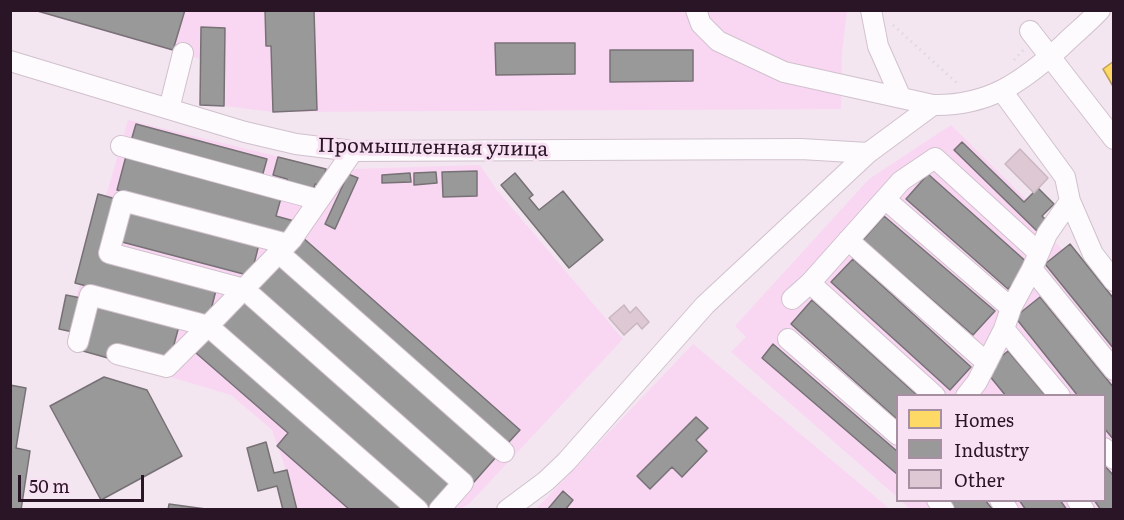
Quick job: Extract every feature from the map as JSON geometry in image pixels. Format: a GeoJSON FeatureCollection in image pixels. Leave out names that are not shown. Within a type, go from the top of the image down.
{"type":"FeatureCollection","features":[{"type":"Feature","properties":{"kind":"street"},"geometry":{"type":"LineString","coordinates":[[696,10],[701,24],[718,41],[784,72],[933,105],[969,103],[1002,91],[1029,75],[1100,10]]}},
{"type":"Feature","properties":{"kind":"street"},"geometry":{"type":"LineString","coordinates":[[878,14],[878,46],[901,98]]}},
{"type":"Feature","properties":{"kind":"street"},"geometry":{"type":"LineString","coordinates":[[1033,34],[1113,138]]}},
{"type":"Feature","properties":{"kind":"street"},"geometry":{"type":"LineString","coordinates":[[169,110],[183,53]]}},
{"type":"Feature","properties":{"kind":"street","name":"Промышленная улица"},"geometry":{"type":"LineString","coordinates":[[10,62],[245,132],[296,144],[353,151],[374,160],[801,149],[868,153]]}},
{"type":"Feature","properties":{"kind":"street"},"geometry":{"type":"LineString","coordinates":[[1002,91],[1065,177],[1070,201],[1092,254],[1113,281]]}},
{"type":"Feature","properties":{"kind":"street"},"geometry":{"type":"LineString","coordinates":[[507,510],[572,464],[705,305],[868,153],[933,105]]}},
{"type":"Feature","properties":{"kind":"street"},"geometry":{"type":"LineString","coordinates":[[121,147],[320,200]]}},
{"type":"Feature","properties":{"kind":"street"},"geometry":{"type":"LineString","coordinates":[[117,354],[167,367],[283,248],[320,200],[353,151]]}},
{"type":"Feature","properties":{"kind":"street"},"geometry":{"type":"LineString","coordinates":[[792,298],[810,283],[901,181],[936,158],[1035,260],[1113,370]]}},
{"type":"Feature","properties":{"kind":"street"},"geometry":{"type":"LineString","coordinates":[[885,199],[1011,308]]}},
{"type":"Feature","properties":{"kind":"street"},"geometry":{"type":"LineString","coordinates":[[439,510],[464,483],[244,289],[109,253],[123,201],[283,248],[504,452]]}},
{"type":"Feature","properties":{"kind":"street"},"geometry":{"type":"LineString","coordinates":[[977,391],[1011,308],[1053,224],[1070,201]]}},
{"type":"Feature","properties":{"kind":"street"},"geometry":{"type":"LineString","coordinates":[[848,240],[987,363]]}},
{"type":"Feature","properties":{"kind":"street"},"geometry":{"type":"LineString","coordinates":[[810,283],[933,394]]}},
{"type":"Feature","properties":{"kind":"street"},"geometry":{"type":"LineString","coordinates":[[78,342],[90,295],[208,326],[418,510]]}},
{"type":"Feature","properties":{"kind":"street"},"geometry":{"type":"LineString","coordinates":[[1004,329],[1058,394]]}},
{"type":"Feature","properties":{"kind":"street"},"geometry":{"type":"LineString","coordinates":[[788,339],[896,434]]}},
{"type":"Feature","properties":{"kind":"path"},"geometry":{"type":"LineString","coordinates":[[878,14],[961,87]]}},
{"type":"Feature","properties":{"kind":"path"},"geometry":{"type":"LineString","coordinates":[[1014,60],[1033,34]]}},
{"type":"Feature","properties":{"kind":"shaded area"},"geometry":{"type":"Polygon","coordinates":[[[34,11],[847,11],[842,52],[841,109],[273,112],[200,105],[200,59],[34,11]]]}},
{"type":"Feature","properties":{"kind":"shaded area"},"geometry":{"type":"Polygon","coordinates":[[[128,120],[325,168],[480,165],[497,190],[623,339],[469,504],[460,509],[283,510],[277,487],[258,491],[247,448],[266,442],[274,473],[286,470],[272,430],[231,395],[83,351],[73,332],[59,329],[66,295],[76,297],[80,284],[75,283],[98,194],[106,196],[128,120]]]}},
{"type":"Feature","properties":{"kind":"shaded area"},"geometry":{"type":"Polygon","coordinates":[[[951,125],[1047,220],[1041,228],[1071,258],[1113,320],[1113,509],[911,510],[902,502],[1106,502],[1106,394],[896,394],[896,496],[731,352],[746,337],[735,326],[869,179],[951,125]]]}},
{"type":"Feature","properties":{"kind":"shaded area"},"geometry":{"type":"Polygon","coordinates":[[[693,344],[890,509],[535,510],[693,344]]]}},
{"type":"Feature","properties":{"kind":"building: Homes"},"geometry":{"type":"Polygon","coordinates":[[[1114,61],[1114,88],[1103,69],[1114,61]]]}},
{"type":"Feature","properties":{"kind":"building: Industry"},"geometry":{"type":"Polygon","coordinates":[[[34,10],[185,10],[173,50],[34,10]]]}},
{"type":"Feature","properties":{"kind":"building: Industry"},"geometry":{"type":"Polygon","coordinates":[[[265,10],[314,10],[317,110],[273,112],[271,46],[266,46],[265,10]]]}},
{"type":"Feature","properties":{"kind":"building: Industry"},"geometry":{"type":"Polygon","coordinates":[[[201,27],[225,28],[224,106],[200,105],[201,27]]]}},
{"type":"Feature","properties":{"kind":"building: Industry"},"geometry":{"type":"Polygon","coordinates":[[[495,43],[575,43],[575,74],[496,75],[495,43]]]}},
{"type":"Feature","properties":{"kind":"building: Industry"},"geometry":{"type":"Polygon","coordinates":[[[610,50],[693,50],[693,81],[610,82],[610,50]]]}},
{"type":"Feature","properties":{"kind":"building: Industry"},"geometry":{"type":"Polygon","coordinates":[[[136,124],[267,159],[262,177],[131,141],[136,124]]]}},
{"type":"Feature","properties":{"kind":"building: Industry"},"geometry":{"type":"Polygon","coordinates":[[[962,142],[1024,202],[1038,188],[1054,204],[1042,216],[1049,223],[1039,233],[954,150],[962,142]]]}},
{"type":"Feature","properties":{"kind":"building: Industry"},"geometry":{"type":"Polygon","coordinates":[[[126,156],[281,198],[276,216],[294,221],[289,237],[117,190],[126,156]]]}},
{"type":"Feature","properties":{"kind":"building: Industry"},"geometry":{"type":"Polygon","coordinates":[[[278,157],[326,169],[322,186],[315,184],[313,191],[286,185],[287,179],[273,175],[278,157]]]}},
{"type":"Feature","properties":{"kind":"building: Industry"},"geometry":{"type":"Polygon","coordinates":[[[477,171],[477,196],[443,197],[442,172],[477,171]]]}},
{"type":"Feature","properties":{"kind":"building: Industry"},"geometry":{"type":"Polygon","coordinates":[[[436,172],[437,183],[414,185],[414,173],[436,172]]]}},
{"type":"Feature","properties":{"kind":"building: Industry"},"geometry":{"type":"Polygon","coordinates":[[[410,173],[411,182],[382,183],[382,175],[410,173]]]}},
{"type":"Feature","properties":{"kind":"building: Industry"},"geometry":{"type":"Polygon","coordinates":[[[515,173],[533,195],[529,198],[539,210],[563,191],[603,240],[569,268],[501,185],[515,173]]]}},
{"type":"Feature","properties":{"kind":"building: Industry"},"geometry":{"type":"Polygon","coordinates":[[[348,174],[358,178],[335,229],[325,224],[348,174]]]}},
{"type":"Feature","properties":{"kind":"building: Industry"},"geometry":{"type":"Polygon","coordinates":[[[928,174],[1030,265],[1008,289],[906,199],[928,174]]]}},
{"type":"Feature","properties":{"kind":"building: Industry"},"geometry":{"type":"Polygon","coordinates":[[[98,194],[116,199],[101,255],[217,286],[209,318],[75,283],[98,194]]]}},
{"type":"Feature","properties":{"kind":"building: Industry"},"geometry":{"type":"Polygon","coordinates":[[[130,211],[259,244],[251,276],[122,242],[130,211]]]}},
{"type":"Feature","properties":{"kind":"building: Industry"},"geometry":{"type":"Polygon","coordinates":[[[884,216],[995,311],[973,335],[863,240],[884,216]]]}},
{"type":"Feature","properties":{"kind":"building: Industry"},"geometry":{"type":"Polygon","coordinates":[[[301,236],[520,430],[508,443],[289,250],[301,236]]]}},
{"type":"Feature","properties":{"kind":"building: Industry"},"geometry":{"type":"Polygon","coordinates":[[[1070,244],[1114,299],[1114,349],[1045,264],[1070,244]]]}},
{"type":"Feature","properties":{"kind":"building: Industry"},"geometry":{"type":"Polygon","coordinates":[[[853,259],[971,367],[950,390],[831,282],[853,259]]]}},
{"type":"Feature","properties":{"kind":"building: Industry"},"geometry":{"type":"Polygon","coordinates":[[[278,262],[497,456],[474,482],[255,288],[278,262]]]}},
{"type":"Feature","properties":{"kind":"building: Industry"},"geometry":{"type":"Polygon","coordinates":[[[66,295],[81,298],[73,332],[59,329],[66,295]]]}},
{"type":"Feature","properties":{"kind":"building: Industry"},"geometry":{"type":"Polygon","coordinates":[[[1040,297],[1114,388],[1114,440],[1106,430],[1106,394],[1076,394],[1015,317],[1040,297]]]}},
{"type":"Feature","properties":{"kind":"building: Industry"},"geometry":{"type":"Polygon","coordinates":[[[244,300],[453,482],[430,508],[222,326],[244,300]]]}},
{"type":"Feature","properties":{"kind":"building: Industry"},"geometry":{"type":"Polygon","coordinates":[[[812,300],[916,394],[896,394],[896,418],[791,324],[812,300]]]}},
{"type":"Feature","properties":{"kind":"building: Industry"},"geometry":{"type":"Polygon","coordinates":[[[96,303],[179,326],[170,359],[115,360],[83,351],[96,303]]]}},
{"type":"Feature","properties":{"kind":"building: Industry"},"geometry":{"type":"Polygon","coordinates":[[[208,339],[403,510],[350,510],[277,446],[288,433],[196,353],[208,339]]]}},
{"type":"Feature","properties":{"kind":"building: Industry"},"geometry":{"type":"Polygon","coordinates":[[[773,344],[896,450],[896,473],[762,358],[773,344]]]}},
{"type":"Feature","properties":{"kind":"building: Industry"},"geometry":{"type":"Polygon","coordinates":[[[1008,351],[1044,394],[1004,394],[988,374],[996,361],[1008,351]]]}},
{"type":"Feature","properties":{"kind":"building: Industry"},"geometry":{"type":"Polygon","coordinates":[[[104,377],[147,390],[182,456],[101,500],[50,406],[104,377]]]}},
{"type":"Feature","properties":{"kind":"building: Industry"},"geometry":{"type":"Polygon","coordinates":[[[10,385],[26,388],[16,448],[30,451],[21,510],[10,510],[10,385]]]}},
{"type":"Feature","properties":{"kind":"building: Industry"},"geometry":{"type":"Polygon","coordinates":[[[696,417],[708,428],[696,440],[707,451],[682,477],[672,467],[650,489],[637,476],[696,417]]]}},
{"type":"Feature","properties":{"kind":"building: Industry"},"geometry":{"type":"Polygon","coordinates":[[[266,442],[274,473],[287,470],[297,510],[283,510],[277,486],[258,491],[247,448],[266,442]]]}},
{"type":"Feature","properties":{"kind":"building: Industry"},"geometry":{"type":"Polygon","coordinates":[[[1106,467],[1114,476],[1114,510],[1101,510],[1095,502],[1106,502],[1106,467]]]}},
{"type":"Feature","properties":{"kind":"building: Industry"},"geometry":{"type":"Polygon","coordinates":[[[563,491],[573,500],[565,510],[547,510],[563,491]]]}},
{"type":"Feature","properties":{"kind":"building: Industry"},"geometry":{"type":"Polygon","coordinates":[[[950,502],[987,502],[993,510],[956,510],[950,502]]]}},
{"type":"Feature","properties":{"kind":"building: Industry"},"geometry":{"type":"Polygon","coordinates":[[[1020,502],[1061,502],[1067,510],[1026,510],[1020,502]]]}},
{"type":"Feature","properties":{"kind":"building: Industry"},"geometry":{"type":"Polygon","coordinates":[[[169,504],[213,510],[168,510],[169,504]]]}},
{"type":"Feature","properties":{"kind":"building: Other"},"geometry":{"type":"Polygon","coordinates":[[[1020,149],[1048,178],[1034,193],[1005,164],[1020,149]]]}},
{"type":"Feature","properties":{"kind":"building: Other"},"geometry":{"type":"Polygon","coordinates":[[[624,305],[630,313],[636,307],[649,322],[642,329],[637,323],[624,335],[609,318],[624,305]]]}}]}
